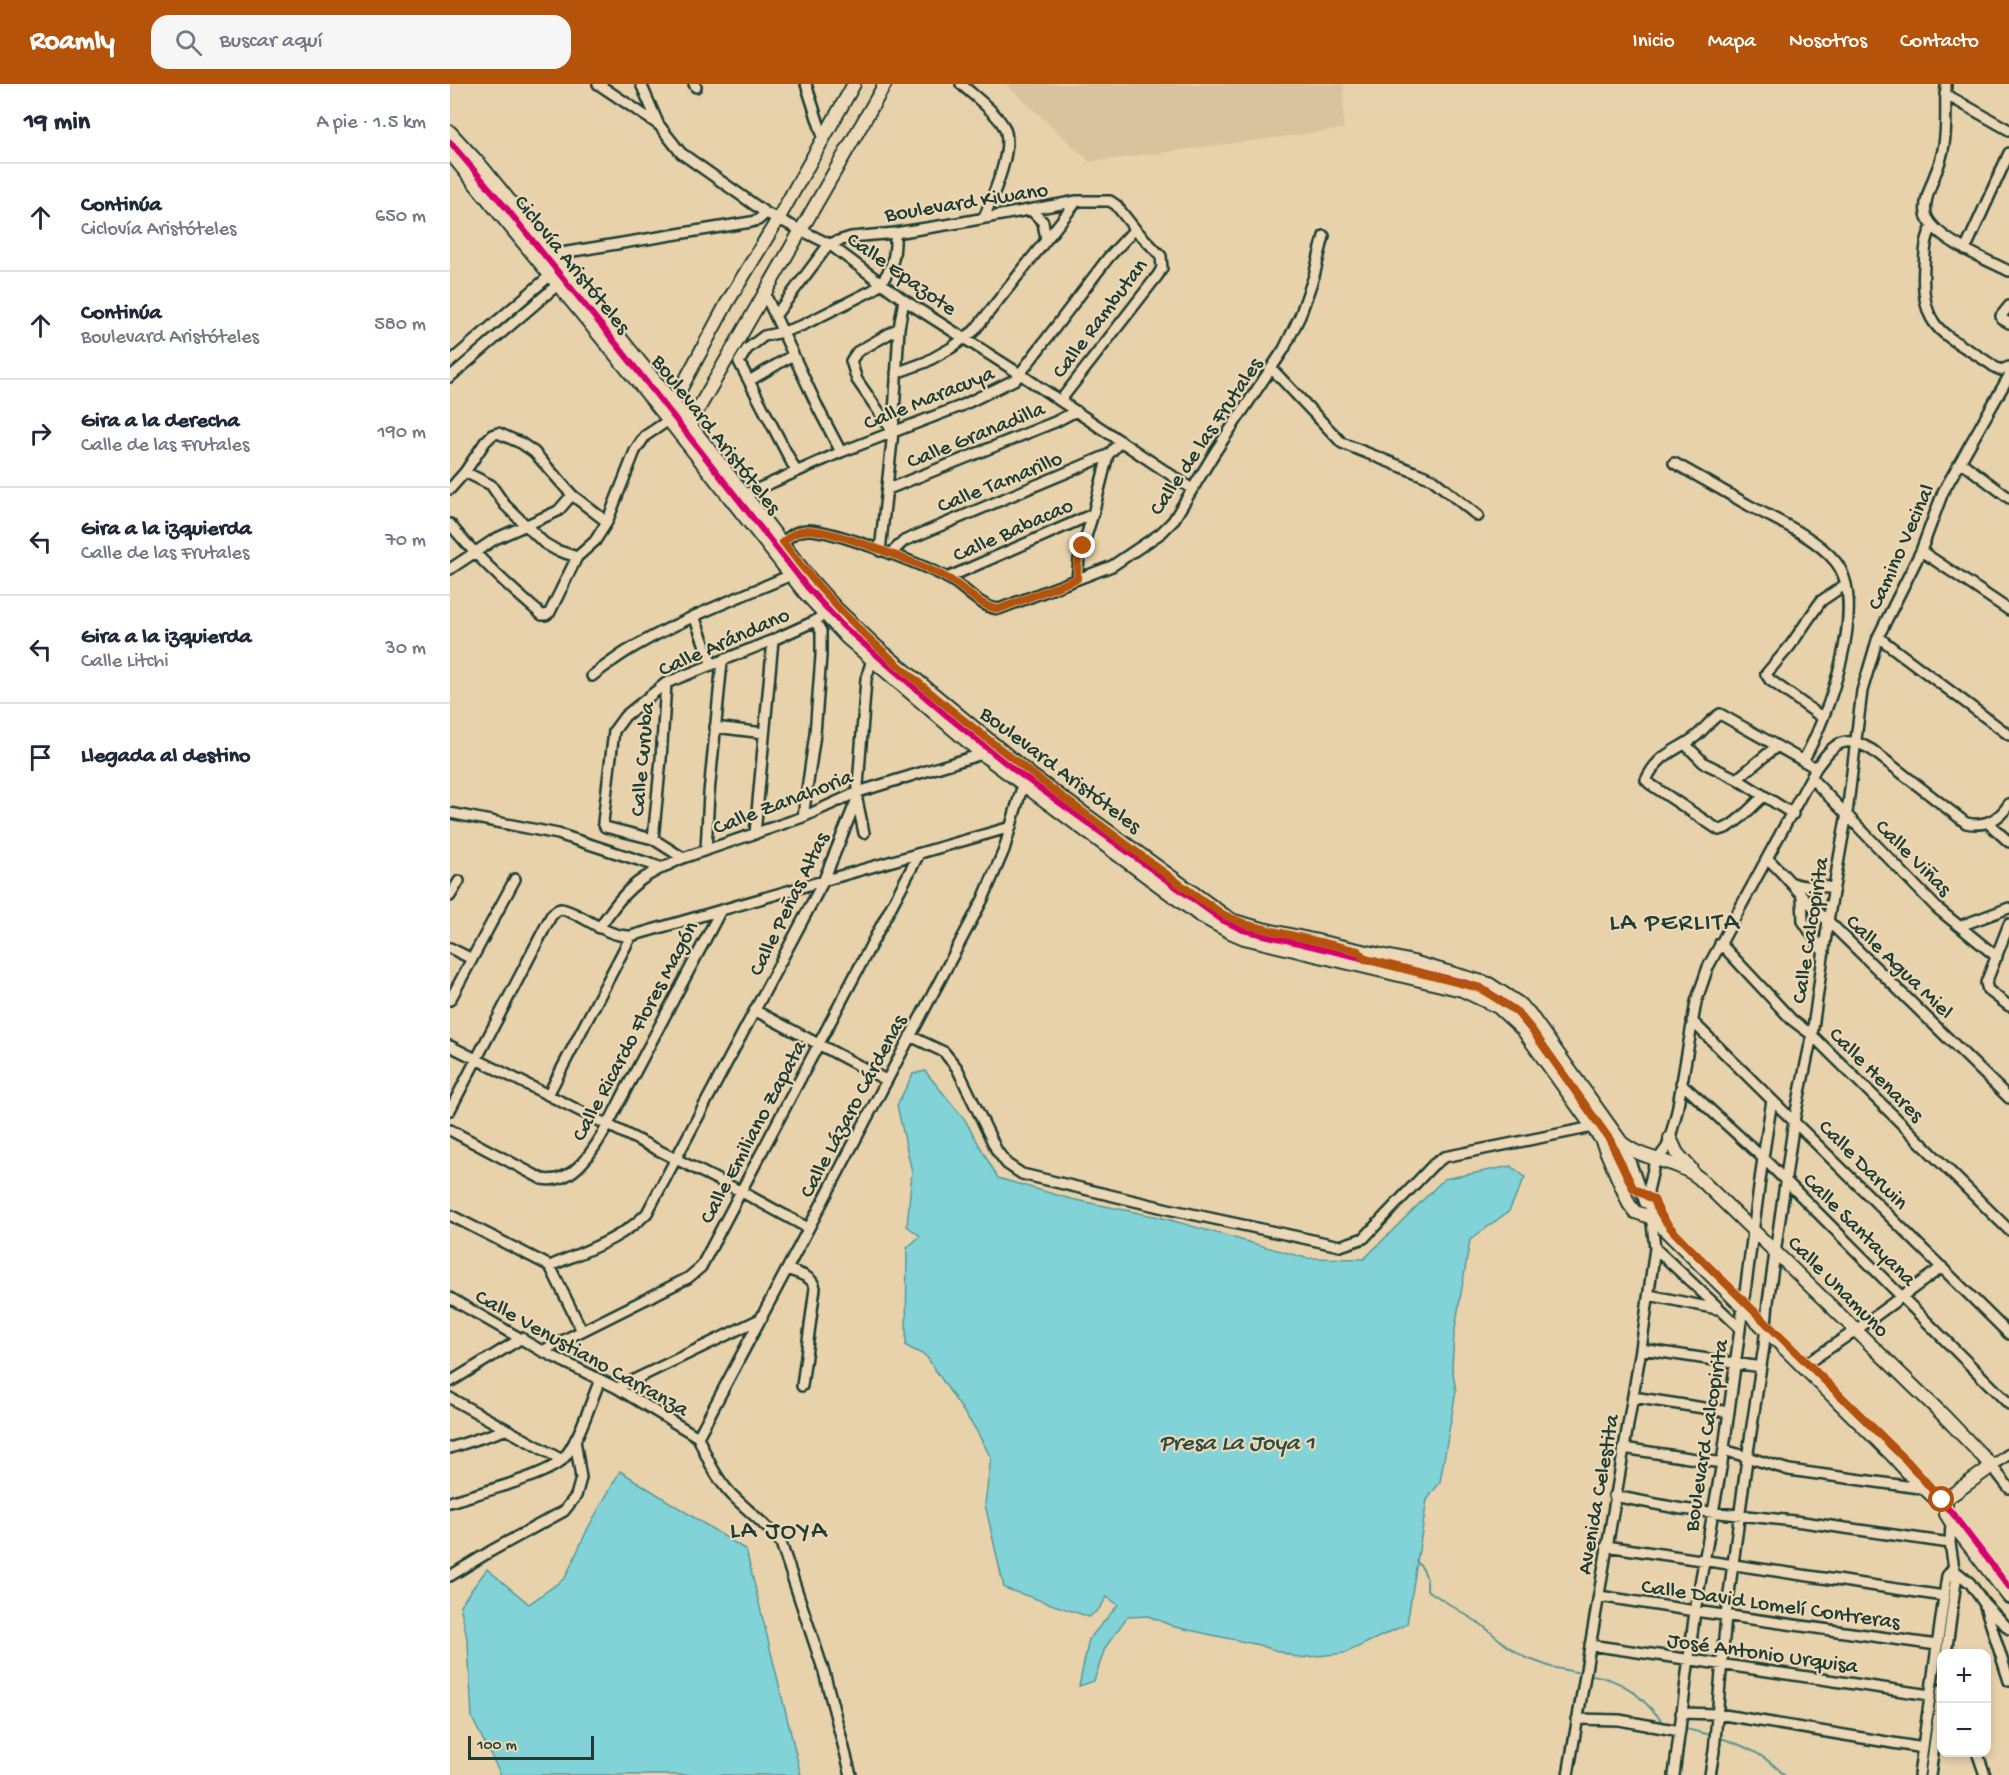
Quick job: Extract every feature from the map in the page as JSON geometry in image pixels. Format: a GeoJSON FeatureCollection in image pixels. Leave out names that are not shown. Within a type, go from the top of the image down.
{"type":"FeatureCollection","features":[{"type":"Feature","properties":{"kind":"street","name":"Calle Epazote"},"geometry":{"type":"LineString","coordinates":[[598,84],[659,125],[681,153],[772,216],[829,244],[880,284],[1060,400],[1192,489]]}},
{"type":"Feature","properties":{"kind":"street"},"geometry":{"type":"LineString","coordinates":[[641,84],[659,125]]}},
{"type":"Feature","properties":{"kind":"street"},"geometry":{"type":"LineString","coordinates":[[806,84],[823,137]]}},
{"type":"Feature","properties":{"kind":"street"},"geometry":{"type":"LineString","coordinates":[[450,524],[475,554],[520,596],[542,615],[550,612],[577,557],[595,541],[607,522],[635,451],[645,436],[672,414],[673,403],[772,216],[854,84]]}},
{"type":"Feature","properties":{"kind":"street"},"geometry":{"type":"LineString","coordinates":[[737,361],[765,292],[885,84]]}},
{"type":"Feature","properties":{"kind":"street"},"geometry":{"type":"LineString","coordinates":[[961,84],[1004,127],[1008,137],[1001,170],[984,218]]}},
{"type":"Feature","properties":{"kind":"street"},"geometry":{"type":"LineString","coordinates":[[1946,84],[1945,137],[1941,158],[1927,196],[1926,213],[1933,226],[1965,250],[2008,269]]}},
{"type":"Feature","properties":{"kind":"street"},"geometry":{"type":"LineString","coordinates":[[1945,94],[2009,130]]}},
{"type":"Feature","properties":{"kind":"street","name":"Boulevard Aristóteles"},"geometry":{"type":"LineString","coordinates":[[450,132],[483,168],[673,403],[810,579],[877,647],[1030,775],[1224,915],[1248,925],[1424,964],[1481,980],[1518,1003],[1540,1028],[1621,1142],[1653,1218],[1892,1455],[1950,1522],[2009,1597]]}},
{"type":"Feature","properties":{"kind":"street","name":"Boulevard Aristóteles"},"geometry":{"type":"LineString","coordinates":[[450,153],[669,418],[791,575],[820,617],[982,754],[1215,924],[1244,938],[1462,990],[1480,997],[1506,1013],[1523,1030],[1593,1127],[1607,1152],[1629,1204],[1635,1212],[1653,1218]]}},
{"type":"Feature","properties":{"kind":"street"},"geometry":{"type":"LineString","coordinates":[[1965,250],[2009,153]]}},
{"type":"Feature","properties":{"kind":"street"},"geometry":{"type":"LineString","coordinates":[[896,373],[926,362],[965,338],[980,324],[1077,201]]}},
{"type":"Feature","properties":{"kind":"street","name":"Boulevard Kiwano"},"geometry":{"type":"LineString","coordinates":[[829,244],[850,237],[895,233],[1032,211],[1077,201],[1110,201],[1121,210],[1135,229]]}},
{"type":"Feature","properties":{"kind":"street"},"geometry":{"type":"LineString","coordinates":[[1032,211],[1043,222],[1046,240]]}},
{"type":"Feature","properties":{"kind":"street"},"geometry":{"type":"LineString","coordinates":[[537,257],[751,222],[772,216]]}},
{"type":"Feature","properties":{"kind":"street"},"geometry":{"type":"LineString","coordinates":[[1933,226],[1926,246],[1924,272],[1927,309],[1933,322],[1945,335],[1996,368],[2001,370],[2009,367]]}},
{"type":"Feature","properties":{"kind":"street","name":"Calle Rambutan"},"geometry":{"type":"LineString","coordinates":[[1060,400],[1162,268],[1161,256],[1135,229]]}},
{"type":"Feature","properties":{"kind":"street","name":"Calle Maracuya"},"geometry":{"type":"LineString","coordinates":[[744,495],[841,452],[961,406],[1006,385],[1020,374],[1108,258],[1135,229]]}},
{"type":"Feature","properties":{"kind":"street"},"geometry":{"type":"LineString","coordinates":[[669,418],[684,427],[689,425],[697,411],[737,361],[759,339],[783,332],[823,315],[873,290],[880,284],[896,253],[895,233]]}},
{"type":"Feature","properties":{"kind":"street","name":"Calle de las Frutales"},"geometry":{"type":"LineString","coordinates":[[783,542],[795,532],[807,530],[832,534],[890,554],[947,578],[987,606],[999,609],[1112,566],[1161,533],[1173,521],[1272,369],[1300,316],[1314,276],[1324,236]]}},
{"type":"Feature","properties":{"kind":"street"},"geometry":{"type":"LineString","coordinates":[[846,258],[850,237]]}},
{"type":"Feature","properties":{"kind":"street"},"geometry":{"type":"LineString","coordinates":[[776,316],[829,244]]}},
{"type":"Feature","properties":{"kind":"street"},"geometry":{"type":"LineString","coordinates":[[450,362],[565,271]]}},
{"type":"Feature","properties":{"kind":"street"},"geometry":{"type":"LineString","coordinates":[[450,377],[554,280]]}},
{"type":"Feature","properties":{"kind":"street"},"geometry":{"type":"LineString","coordinates":[[765,292],[841,452]]}},
{"type":"Feature","properties":{"kind":"street"},"geometry":{"type":"LineString","coordinates":[[880,551],[893,432],[899,328],[904,300]]}},
{"type":"Feature","properties":{"kind":"street"},"geometry":{"type":"LineString","coordinates":[[2009,306],[2001,316],[2002,320],[2009,323]]}},
{"type":"Feature","properties":{"kind":"street"},"geometry":{"type":"LineString","coordinates":[[893,432],[857,380],[851,361],[857,352],[899,328]]}},
{"type":"Feature","properties":{"kind":"street"},"geometry":{"type":"LineString","coordinates":[[749,381],[793,355]]}},
{"type":"Feature","properties":{"kind":"street"},"geometry":{"type":"LineString","coordinates":[[737,361],[796,471]]}},
{"type":"Feature","properties":{"kind":"street"},"geometry":{"type":"LineString","coordinates":[[1272,369],[1342,443],[1432,479],[1478,516]]}},
{"type":"Feature","properties":{"kind":"street","name":"Camino Vecinal"},"geometry":{"type":"LineString","coordinates":[[1856,743],[1862,691],[1878,637],[1922,551],[1943,492],[2009,376]]}},
{"type":"Feature","properties":{"kind":"street"},"geometry":{"type":"LineString","coordinates":[[697,411],[696,425],[718,457],[717,462]]}},
{"type":"Feature","properties":{"kind":"street","name":"Calle Granadilla"},"geometry":{"type":"LineString","coordinates":[[888,489],[1055,422],[1076,411]]}},
{"type":"Feature","properties":{"kind":"street"},"geometry":{"type":"LineString","coordinates":[[450,489],[465,472],[485,442],[498,433],[534,452],[572,495],[607,522]]}},
{"type":"Feature","properties":{"kind":"street","name":"Calle Tamarillo"},"geometry":{"type":"LineString","coordinates":[[890,554],[904,541],[1108,455],[1121,441]]}},
{"type":"Feature","properties":{"kind":"street"},"geometry":{"type":"LineString","coordinates":[[1077,579],[1078,559],[1093,514],[1108,455]]}},
{"type":"Feature","properties":{"kind":"street"},"geometry":{"type":"LineString","coordinates":[[1961,462],[2009,498]]}},
{"type":"Feature","properties":{"kind":"street"},"geometry":{"type":"LineString","coordinates":[[1674,463],[1815,543],[1835,560],[1846,584],[1849,608],[1834,687],[1814,742],[1803,761]]}},
{"type":"Feature","properties":{"kind":"street"},"geometry":{"type":"LineString","coordinates":[[465,472],[491,485],[505,505],[544,543],[577,557]]}},
{"type":"Feature","properties":{"kind":"street"},"geometry":{"type":"LineString","coordinates":[[450,569],[495,539],[558,511],[572,495]]}},
{"type":"Feature","properties":{"kind":"street","name":"Calle Babacao"},"geometry":{"type":"LineString","coordinates":[[947,578],[1093,514]]}},
{"type":"Feature","properties":{"kind":"street"},"geometry":{"type":"LineString","coordinates":[[1922,551],[2009,610]]}},
{"type":"Feature","properties":{"kind":"street"},"geometry":{"type":"LineString","coordinates":[[592,676],[631,648],[694,616],[791,575]]}},
{"type":"Feature","properties":{"kind":"street"},"geometry":{"type":"LineString","coordinates":[[1823,718],[1766,676],[1767,671],[1784,653],[1821,601],[1846,584]]}},
{"type":"Feature","properties":{"kind":"street"},"geometry":{"type":"LineString","coordinates":[[694,616],[712,666]]}},
{"type":"Feature","properties":{"kind":"street"},"geometry":{"type":"LineString","coordinates":[[803,817],[815,734],[821,656],[820,617]]}},
{"type":"Feature","properties":{"kind":"street","name":"Calle Arándano"},"geometry":{"type":"LineString","coordinates":[[652,839],[610,830],[603,822],[614,731],[625,716],[666,682],[722,662],[820,617]]}},
{"type":"Feature","properties":{"kind":"street"},"geometry":{"type":"LineString","coordinates":[[1878,637],[2009,735]]}},
{"type":"Feature","properties":{"kind":"street"},"geometry":{"type":"LineString","coordinates":[[755,834],[772,640]]}},
{"type":"Feature","properties":{"kind":"street","name":"Calle Peñas Altas"},"geometry":{"type":"LineString","coordinates":[[550,1266],[631,1228],[647,1213],[756,1011],[823,882],[857,795],[866,679],[877,647]]}},
{"type":"Feature","properties":{"kind":"street"},"geometry":{"type":"LineString","coordinates":[[706,850],[722,662]]}},
{"type":"Feature","properties":{"kind":"street","name":"Calle Curuba"},"geometry":{"type":"LineString","coordinates":[[652,839],[661,759],[666,682]]}},
{"type":"Feature","properties":{"kind":"street"},"geometry":{"type":"LineString","coordinates":[[1764,795],[1731,825],[1722,830],[1715,829],[1646,780],[1653,768],[1667,754],[1695,737],[1718,715],[1726,716],[1816,768]]}},
{"type":"Feature","properties":{"kind":"street"},"geometry":{"type":"LineString","coordinates":[[715,727],[764,733]]}},
{"type":"Feature","properties":{"kind":"street"},"geometry":{"type":"LineString","coordinates":[[1653,1218],[1648,1191],[1657,1160],[1667,1147],[1670,1138],[1701,985],[1720,943],[1793,814],[1816,768],[1834,745],[1846,741],[1872,750],[1961,820],[1974,825],[1989,823],[2002,814],[2009,804]]}},
{"type":"Feature","properties":{"kind":"street","name":"Calle Calcopirita"},"geometry":{"type":"LineString","coordinates":[[1794,1121],[1812,1035],[1856,743]]}},
{"type":"Feature","properties":{"kind":"street"},"geometry":{"type":"LineString","coordinates":[[1684,744],[1704,763],[1737,779],[1793,814]]}},
{"type":"Feature","properties":{"kind":"street"},"geometry":{"type":"LineString","coordinates":[[1737,779],[1777,746]]}},
{"type":"Feature","properties":{"kind":"street","name":"Calle Zanahoria"},"geometry":{"type":"LineString","coordinates":[[598,928],[633,885],[683,858],[803,817],[857,795],[982,754]]}},
{"type":"Feature","properties":{"kind":"street","name":"Calle Viñas"},"geometry":{"type":"LineString","coordinates":[[1811,778],[1920,890],[1997,957]]}},
{"type":"Feature","properties":{"kind":"street","name":"Calle Lázaro Cárdenas"},"geometry":{"type":"LineString","coordinates":[[698,1437],[983,899],[996,872],[1023,784]]}},
{"type":"Feature","properties":{"kind":"street"},"geometry":{"type":"LineString","coordinates":[[857,795],[864,833]]}},
{"type":"Feature","properties":{"kind":"street"},"geometry":{"type":"LineString","coordinates":[[450,813],[558,834],[663,868]]}},
{"type":"Feature","properties":{"kind":"street"},"geometry":{"type":"LineString","coordinates":[[1989,823],[2009,842]]}},
{"type":"Feature","properties":{"kind":"street"},"geometry":{"type":"LineString","coordinates":[[450,1110],[551,916],[556,911],[565,910],[598,928],[618,935],[632,936],[1011,827]]}},
{"type":"Feature","properties":{"kind":"street"},"geometry":{"type":"LineString","coordinates":[[652,839],[683,858]]}},
{"type":"Feature","properties":{"kind":"street","name":"Calle Emiliano Zapata"},"geometry":{"type":"LineString","coordinates":[[542,1351],[698,1271],[742,1192],[919,854]]}},
{"type":"Feature","properties":{"kind":"street","name":"Calle Agua Miel"},"geometry":{"type":"LineString","coordinates":[[1768,859],[1793,883],[1802,898],[2009,1098]]}},
{"type":"Feature","properties":{"kind":"street"},"geometry":{"type":"LineString","coordinates":[[450,1000],[515,879]]}},
{"type":"Feature","properties":{"kind":"street"},"geometry":{"type":"LineString","coordinates":[[450,896],[459,882]]}},
{"type":"Feature","properties":{"kind":"street"},"geometry":{"type":"LineString","coordinates":[[1793,883],[1802,887],[1822,884],[1834,889]]}},
{"type":"Feature","properties":{"kind":"street"},"geometry":{"type":"LineString","coordinates":[[1802,898],[1803,921],[1824,953]]}},
{"type":"Feature","properties":{"kind":"street"},"geometry":{"type":"LineString","coordinates":[[1960,926],[2009,908]]}},
{"type":"Feature","properties":{"kind":"street","name":"Calle Ricardo Flores Magón"},"geometry":{"type":"LineString","coordinates":[[450,1131],[542,1179],[550,1181],[560,1179],[573,1172],[583,1162],[607,1125],[721,910]]}},
{"type":"Feature","properties":{"kind":"street"},"geometry":{"type":"LineString","coordinates":[[2009,924],[1986,986],[2009,1006]]}},
{"type":"Feature","properties":{"kind":"street"},"geometry":{"type":"LineString","coordinates":[[548,1095],[632,936]]}},
{"type":"Feature","properties":{"kind":"street","name":"Calle Henares"},"geometry":{"type":"LineString","coordinates":[[1720,943],[1792,1020],[1812,1035],[2009,1230]]}},
{"type":"Feature","properties":{"kind":"street"},"geometry":{"type":"LineString","coordinates":[[451,947],[472,958]]}},
{"type":"Feature","properties":{"kind":"street"},"geometry":{"type":"LineString","coordinates":[[1356,965],[1365,959],[1358,951]]}},
{"type":"Feature","properties":{"kind":"street"},"geometry":{"type":"LineString","coordinates":[[1389,972],[1380,963],[1384,959],[1393,958]]}},
{"type":"Feature","properties":{"kind":"street"},"geometry":{"type":"LineString","coordinates":[[756,1011],[886,1080]]}},
{"type":"Feature","properties":{"kind":"street","name":"Calle Darwin"},"geometry":{"type":"LineString","coordinates":[[1692,1022],[2009,1334]]}},
{"type":"Feature","properties":{"kind":"street"},"geometry":{"type":"LineString","coordinates":[[910,1036],[944,1052],[957,1068],[996,1151],[1007,1164],[1023,1174],[1168,1209],[1340,1246],[1364,1238],[1433,1165],[1444,1157],[1593,1127]]}},
{"type":"Feature","properties":{"kind":"street"},"geometry":{"type":"LineString","coordinates":[[450,1046],[742,1192],[808,1228]]}},
{"type":"Feature","properties":{"kind":"street","name":"Calle Santayana"},"geometry":{"type":"LineString","coordinates":[[1681,1083],[1763,1158],[2009,1404]]}},
{"type":"Feature","properties":{"kind":"street","name":"Boulevard Calcopirita"},"geometry":{"type":"LineString","coordinates":[[1674,1775],[1695,1611],[1724,1450],[1772,1100]]}},
{"type":"Feature","properties":{"kind":"street","name":"Boulevard Calcopirita"},"geometry":{"type":"LineString","coordinates":[[1710,1775],[1718,1714],[1726,1616],[1794,1121]]}},
{"type":"Feature","properties":{"kind":"street"},"geometry":{"type":"LineString","coordinates":[[1670,1138],[1677,1153],[1693,1173]]}},
{"type":"Feature","properties":{"kind":"street","name":"Calle Unamuno"},"geometry":{"type":"LineString","coordinates":[[1621,1142],[1637,1153],[1680,1166],[1693,1173],[1856,1330],[1992,1466],[2009,1488]]}},
{"type":"Feature","properties":{"kind":"street"},"geometry":{"type":"LineString","coordinates":[[450,1215],[550,1266],[582,1331]]}},
{"type":"Feature","properties":{"kind":"street","name":"Avenida Celestita"},"geometry":{"type":"LineString","coordinates":[[1568,1775],[1641,1349],[1655,1248],[1653,1218]]}},
{"type":"Feature","properties":{"kind":"street"},"geometry":{"type":"LineString","coordinates":[[1655,1248],[1740,1328]]}},
{"type":"Feature","properties":{"kind":"street"},"geometry":{"type":"LineString","coordinates":[[1803,1366],[1942,1267]]}},
{"type":"Feature","properties":{"kind":"street"},"geometry":{"type":"LineString","coordinates":[[787,1269],[815,1283],[802,1386]]}},
{"type":"Feature","properties":{"kind":"street"},"geometry":{"type":"LineString","coordinates":[[1649,1294],[1719,1310]]}},
{"type":"Feature","properties":{"kind":"street","name":"Calle Venustiano Carranza"},"geometry":{"type":"LineString","coordinates":[[450,1298],[542,1351],[617,1388],[698,1437]]}},
{"type":"Feature","properties":{"kind":"street"},"geometry":{"type":"LineString","coordinates":[[617,1388],[762,1318]]}},
{"type":"Feature","properties":{"kind":"street"},"geometry":{"type":"LineString","coordinates":[[450,1382],[522,1338]]}},
{"type":"Feature","properties":{"kind":"street"},"geometry":{"type":"LineString","coordinates":[[1641,1349],[1761,1367]]}},
{"type":"Feature","properties":{"kind":"street"},"geometry":{"type":"LineString","coordinates":[[450,1502],[537,1474],[562,1460],[575,1440],[600,1380]]}},
{"type":"Feature","properties":{"kind":"street"},"geometry":{"type":"LineString","coordinates":[[1633,1397],[1729,1412]]}},
{"type":"Feature","properties":{"kind":"street"},"geometry":{"type":"LineString","coordinates":[[450,1398],[562,1460]]}},
{"type":"Feature","properties":{"kind":"street"},"geometry":{"type":"LineString","coordinates":[[450,1448],[505,1430]]}},
{"type":"Feature","properties":{"kind":"street"},"geometry":{"type":"LineString","coordinates":[[698,1437],[711,1468],[731,1494],[765,1524],[781,1543],[824,1672],[851,1775]]}},
{"type":"Feature","properties":{"kind":"street"},"geometry":{"type":"LineString","coordinates":[[450,1576],[564,1511],[576,1496],[581,1478],[575,1440]]}},
{"type":"Feature","properties":{"kind":"street"},"geometry":{"type":"LineString","coordinates":[[1623,1448],[1722,1463]]}},
{"type":"Feature","properties":{"kind":"street"},"geometry":{"type":"LineString","coordinates":[[1724,1450],[1747,1459],[1813,1475],[1917,1483]]}},
{"type":"Feature","properties":{"kind":"street"},"geometry":{"type":"LineString","coordinates":[[1946,1499],[2009,1454]]}},
{"type":"Feature","properties":{"kind":"street","name":"Boulevard Aristóteles"},"geometry":{"type":"LineString","coordinates":[[1917,1483],[1935,1498],[1946,1499],[1946,1514],[1950,1522]]}},
{"type":"Feature","properties":{"kind":"street"},"geometry":{"type":"LineString","coordinates":[[1614,1496],[1682,1509],[1803,1522],[1950,1543]]}},
{"type":"Feature","properties":{"kind":"street"},"geometry":{"type":"LineString","coordinates":[[1947,1649],[1956,1581],[1950,1543],[1950,1522]]}},
{"type":"Feature","properties":{"kind":"street"},"geometry":{"type":"LineString","coordinates":[[1606,1546],[1944,1596]]}},
{"type":"Feature","properties":{"kind":"street"},"geometry":{"type":"LineString","coordinates":[[1919,1775],[1947,1576],[1953,1568]]}},
{"type":"Feature","properties":{"kind":"street"},"geometry":{"type":"LineString","coordinates":[[1953,1568],[1970,1583],[1984,1603],[2009,1629]]}},
{"type":"Feature","properties":{"kind":"street","name":"Calle David Lomelí Contreras"},"geometry":{"type":"LineString","coordinates":[[1599,1596],[1937,1646]]}},
{"type":"Feature","properties":{"kind":"street"},"geometry":{"type":"LineString","coordinates":[[1984,1603],[2009,1681]]}},
{"type":"Feature","properties":{"kind":"street","name":"José Antonio Urquisa"},"geometry":{"type":"LineString","coordinates":[[1590,1645],[1930,1695]]}},
{"type":"Feature","properties":{"kind":"street"},"geometry":{"type":"LineString","coordinates":[[1929,1775],[1939,1703]]}},
{"type":"Feature","properties":{"kind":"street"},"geometry":{"type":"LineString","coordinates":[[1577,1719],[1680,1723],[1718,1714],[1923,1748]]}},
{"type":"Feature","properties":{"kind":"street"},"geometry":{"type":"LineString","coordinates":[[1979,1757],[1984,1775]]}},
{"type":"Feature","properties":{"kind":"shaded area"},"geometry":{"type":"Polygon","coordinates":[[[1006,84],[1344,84],[1343,129],[1090,162],[1006,84]]]}},
{"type":"Feature","properties":{"kind":"water","name":"Presa La Joya 1"},"geometry":{"type":"Polygon","coordinates":[[[925,1071],[965,1120],[998,1178],[1071,1199],[1163,1218],[1306,1258],[1364,1259],[1444,1179],[1511,1166],[1525,1177],[1509,1211],[1470,1240],[1454,1335],[1452,1367],[1456,1391],[1440,1482],[1427,1500],[1407,1624],[1345,1653],[1299,1658],[1259,1645],[1175,1627],[1148,1616],[1127,1617],[1105,1648],[1094,1681],[1079,1686],[1089,1639],[1118,1605],[1107,1597],[1099,1609],[1089,1617],[1004,1588],[985,1504],[991,1458],[976,1430],[926,1356],[906,1346],[907,1248],[920,1236],[907,1226],[912,1172],[897,1105],[913,1074],[925,1071]]]}},
{"type":"Feature","properties":{"kind":"water"},"geometry":{"type":"Polygon","coordinates":[[[620,1471],[746,1550],[801,1775],[501,1775],[472,1718],[468,1643],[460,1605],[487,1569],[529,1604],[565,1578],[588,1528],[620,1471]]]}},
{"type":"Feature","properties":{"kind":"waterway"},"geometry":{"type":"LineString","coordinates":[[1416,1561],[1425,1574],[1427,1590],[1482,1625],[1506,1645],[1524,1657],[1551,1667],[1581,1673]]}},
{"type":"Feature","properties":{"kind":"waterway"},"geometry":{"type":"LineString","coordinates":[[1587,1674],[1613,1680],[1623,1685],[1640,1697],[1665,1724]]}},
{"type":"Feature","properties":{"kind":"waterway"},"geometry":{"type":"LineString","coordinates":[[1682,1728],[1711,1735]]}},
{"type":"Feature","properties":{"kind":"waterway"},"geometry":{"type":"LineString","coordinates":[[1717,1737],[1753,1751],[1784,1775]]}},
{"type":"Feature","properties":{"kind":"cycle path","name":"Ciclovía Aristóteles"},"geometry":{"type":"LineString","coordinates":[[450,142],[622,351],[807,587],[843,626],[946,715],[1013,769],[1222,920],[1243,930],[1466,983],[1481,988],[1517,1012],[1610,1140],[1633,1188],[1655,1200],[1662,1216],[1679,1237],[1907,1461],[1953,1514],[2009,1587]]}},
{"type":"Feature","properties":{"kind":"district","name":"LA PERLITA"},"geometry":{"type":"Point","coordinates":[1675,920]}},
{"type":"Feature","properties":{"kind":"district","name":"LA JOYA"},"geometry":{"type":"Point","coordinates":[779,1528]}},
{"type":"Feature","properties":{"kind":"route"},"geometry":{"type":"LineString","coordinates":[[1083,546],[1078,559],[1077,579],[1010,607],[999,609],[987,606],[947,578],[890,554],[832,534],[807,530],[795,532],[783,542],[810,579],[836,608],[922,686],[1030,775],[1224,915],[1248,925],[1358,951],[1365,959],[1466,983],[1508,1004],[1532,1030],[1610,1140],[1633,1188],[1654,1200],[1665,1221],[1698,1256],[1907,1461],[1942,1500]]}}]}
